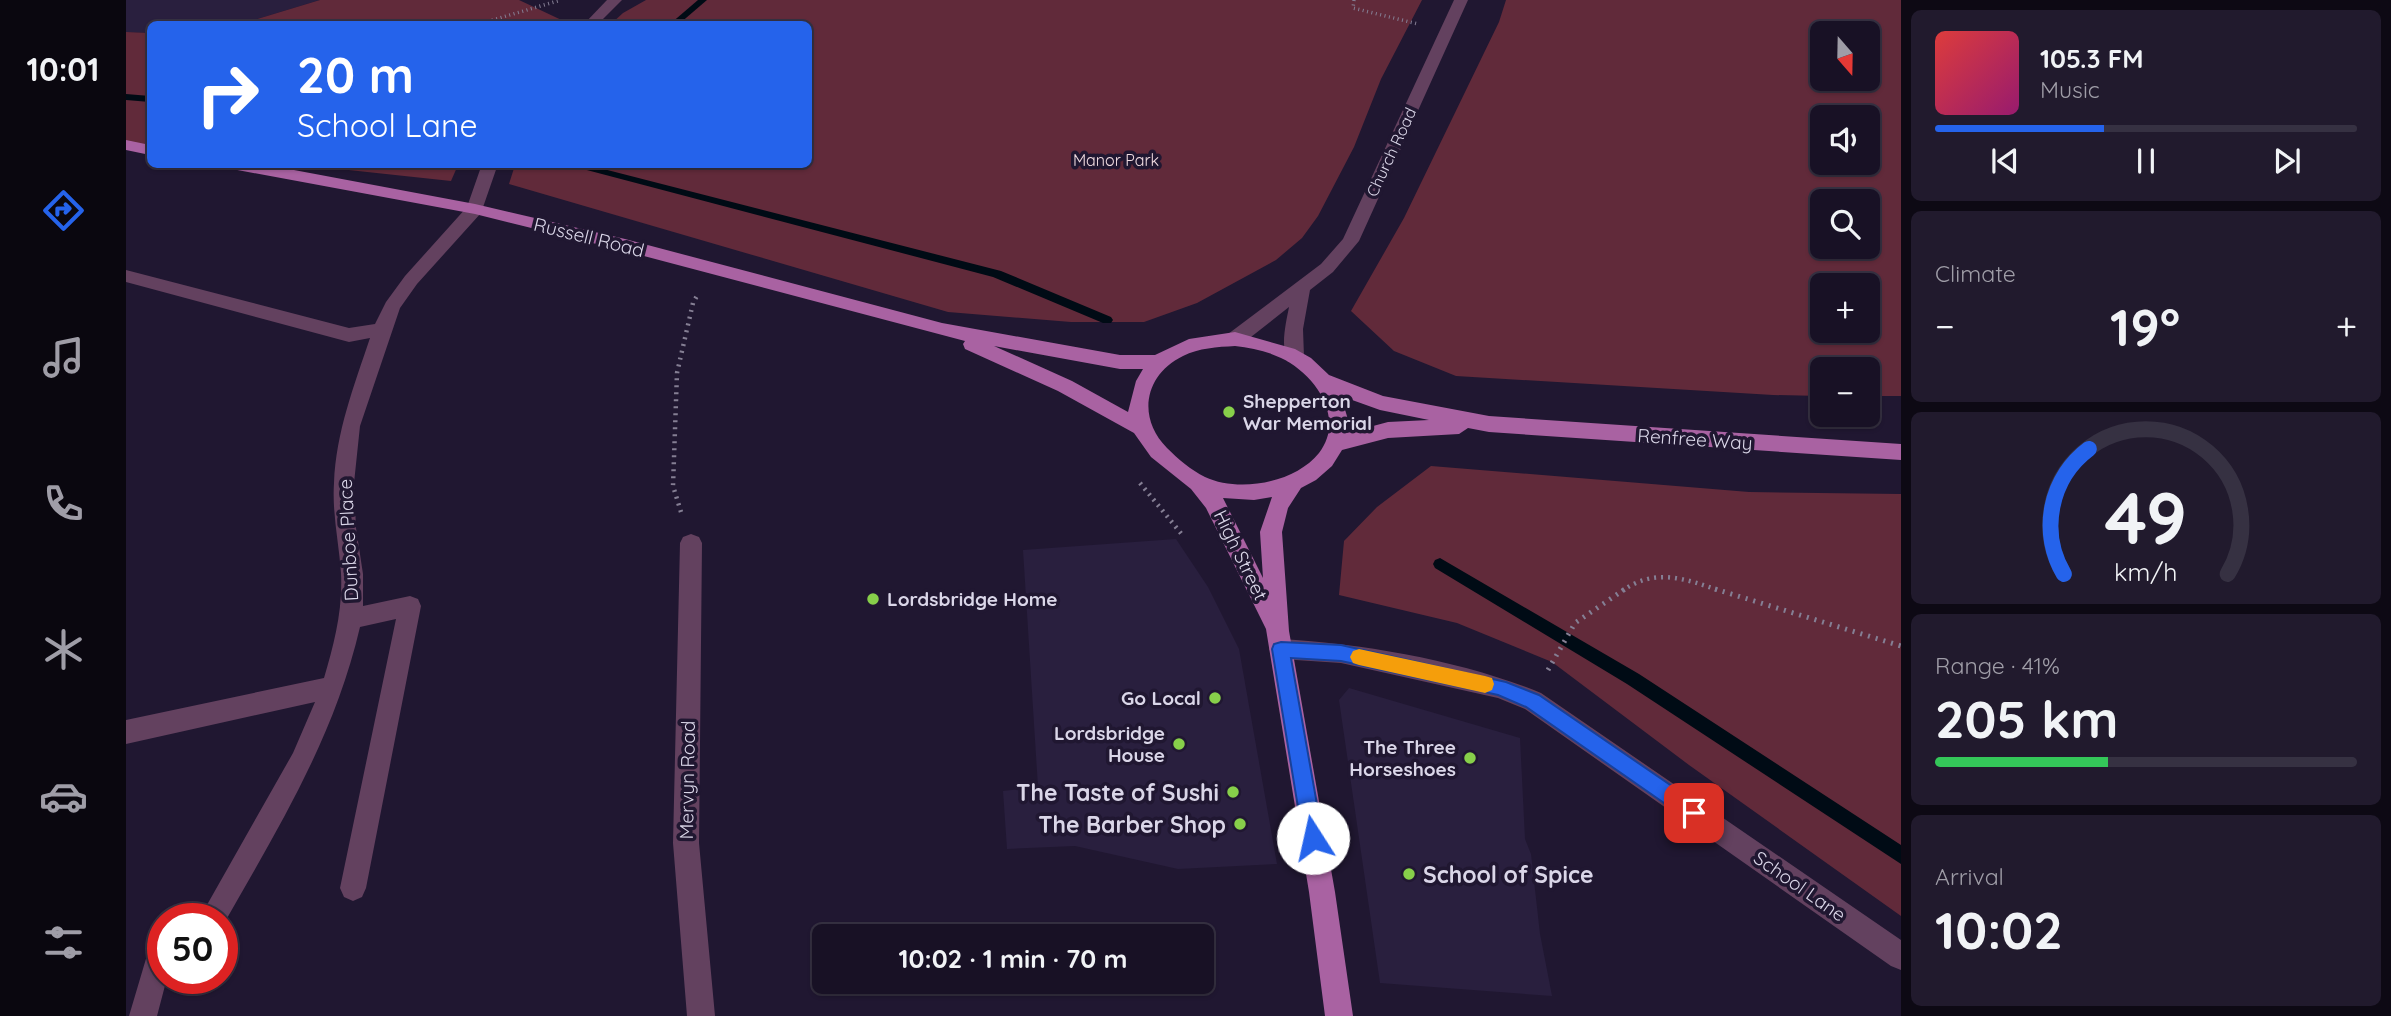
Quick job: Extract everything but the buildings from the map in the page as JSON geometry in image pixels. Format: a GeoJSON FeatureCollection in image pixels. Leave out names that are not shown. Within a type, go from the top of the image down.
{"type":"FeatureCollection","features":[{"type":"Feature","properties":{"kind":"main road"},"geometry":{"type":"LineString","coordinates":[[126,145],[147,148]]}},
{"type":"Feature","properties":{"kind":"main road","name":"Russell Road"},"geometry":{"type":"LineString","coordinates":[[254,168],[475,209],[942,330],[1120,362],[1158,362]]}},
{"type":"Feature","properties":{"kind":"main road","name":"Russell Road"},"geometry":{"type":"LineString","coordinates":[[942,330],[1065,386],[1140,427]]}},
{"type":"Feature","properties":{"kind":"main road"},"geometry":{"type":"LineString","coordinates":[[1235,339],[1262,344],[1295,357],[1321,380],[1334,400],[1340,422],[1336,443],[1327,460],[1312,474],[1292,485],[1260,491],[1225,490],[1198,483],[1174,466],[1140,427],[1138,408],[1143,381],[1158,362],[1183,347],[1208,340],[1235,339]]}},
{"type":"Feature","properties":{"kind":"main road","name":"Renfree Way"},"geometry":{"type":"LineString","coordinates":[[1321,380],[1380,403],[1489,424],[1901,452]]}},
{"type":"Feature","properties":{"kind":"main road","name":"Renfree Way"},"geometry":{"type":"LineString","coordinates":[[1336,443],[1388,430],[1489,424]]}},
{"type":"Feature","properties":{"kind":"main road","name":"High Street"},"geometry":{"type":"LineString","coordinates":[[1198,483],[1214,502],[1279,640]]}},
{"type":"Feature","properties":{"kind":"main road","name":"High Street"},"geometry":{"type":"LineString","coordinates":[[1292,485],[1278,505],[1271,532],[1279,640],[1322,892],[1339,1016]]}},
{"type":"Feature","properties":{"kind":"street"},"geometry":{"type":"LineString","coordinates":[[594,21],[615,0]]}},
{"type":"Feature","properties":{"kind":"street","name":"Church Road"},"geometry":{"type":"LineString","coordinates":[[1235,339],[1327,268],[1350,241],[1461,0]]}},
{"type":"Feature","properties":{"kind":"street"},"geometry":{"type":"LineString","coordinates":[[475,209],[489,168]]}},
{"type":"Feature","properties":{"kind":"street","name":"Dunboe Place"},"geometry":{"type":"LineString","coordinates":[[221,903],[302,761],[333,687],[351,620],[352,574],[345,528],[344,483],[350,426],[382,330],[392,306],[411,280],[475,209]]}},
{"type":"Feature","properties":{"kind":"street"},"geometry":{"type":"LineString","coordinates":[[126,276],[349,335],[382,330]]}},
{"type":"Feature","properties":{"kind":"street"},"geometry":{"type":"LineString","coordinates":[[1295,357],[1294,329],[1301,290]]}},
{"type":"Feature","properties":{"kind":"street","name":"Mervyn Road"},"geometry":{"type":"LineString","coordinates":[[691,543],[685,842],[701,1016]]}},
{"type":"Feature","properties":{"kind":"street"},"geometry":{"type":"LineString","coordinates":[[351,620],[410,606],[352,888]]}},
{"type":"Feature","properties":{"kind":"street","name":"School Lane"},"geometry":{"type":"LineString","coordinates":[[1279,640],[1499,687],[1533,701],[1901,956]]}},
{"type":"Feature","properties":{"kind":"street"},"geometry":{"type":"LineString","coordinates":[[126,732],[333,687]]}},
{"type":"Feature","properties":{"kind":"street"},"geometry":{"type":"LineString","coordinates":[[143,1016],[149,994]]}},
{"type":"Feature","properties":{"kind":"path"},"geometry":{"type":"LineString","coordinates":[[489,21],[561,0]]}},
{"type":"Feature","properties":{"kind":"path"},"geometry":{"type":"LineString","coordinates":[[1354,0],[1353,8],[1446,31]]}},
{"type":"Feature","properties":{"kind":"path"},"geometry":{"type":"LineString","coordinates":[[691,543],[673,486],[677,373],[693,303],[712,269]]}},
{"type":"Feature","properties":{"kind":"path"},"geometry":{"type":"LineString","coordinates":[[1131,474],[1184,537]]}},
{"type":"Feature","properties":{"kind":"path"},"geometry":{"type":"LineString","coordinates":[[1557,652],[1571,628],[1639,579],[1677,577],[1901,646]]}},
{"type":"Feature","properties":{"kind":"shaded area"},"geometry":{"type":"Polygon","coordinates":[[[126,0],[320,0],[251,21],[147,21],[147,33],[126,32],[126,0]]]}},
{"type":"Feature","properties":{"kind":"shaded area"},"geometry":{"type":"Polygon","coordinates":[[[1176,539],[1208,587],[1239,649],[1277,864],[1178,869],[1075,846],[1007,849],[1003,791],[1038,787],[1023,550],[1176,539]]]}},
{"type":"Feature","properties":{"kind":"shaded area"},"geometry":{"type":"Polygon","coordinates":[[[1349,688],[1520,738],[1525,839],[1531,854],[1540,934],[1552,996],[1380,983],[1339,700],[1349,688]]]}},
{"type":"Feature","properties":{"kind":"green space"},"geometry":{"type":"Polygon","coordinates":[[[320,0],[519,0],[564,21],[251,21],[320,0]]]}},
{"type":"Feature","properties":{"kind":"green space","name":"Manor Park"},"geometry":{"type":"Polygon","coordinates":[[[646,0],[1422,0],[1381,79],[1354,147],[1318,216],[1302,238],[1276,260],[1197,303],[1144,322],[1071,322],[948,312],[509,184],[514,168],[812,168],[812,21],[614,21],[646,0]]]}},
{"type":"Feature","properties":{"kind":"green space"},"geometry":{"type":"Polygon","coordinates":[[[1506,0],[1901,0],[1901,396],[1880,396],[1880,357],[1810,357],[1810,396],[1456,376],[1394,351],[1351,311],[1404,218],[1499,22],[1506,0]]]}},
{"type":"Feature","properties":{"kind":"green space"},"geometry":{"type":"Polygon","coordinates":[[[126,32],[147,33],[147,148],[126,145],[126,32]]]}},
{"type":"Feature","properties":{"kind":"green space"},"geometry":{"type":"Polygon","coordinates":[[[330,168],[457,168],[451,181],[330,168]]]}},
{"type":"Feature","properties":{"kind":"green space"},"geometry":{"type":"Polygon","coordinates":[[[1431,466],[1749,492],[1901,494],[1901,916],[1689,765],[1552,662],[1457,623],[1339,595],[1344,541],[1377,507],[1431,466]]]}},
{"type":"Feature","properties":{"kind":"waterway"},"geometry":{"type":"LineString","coordinates":[[678,21],[703,0]]}},
{"type":"Feature","properties":{"kind":"waterway"},"geometry":{"type":"LineString","coordinates":[[126,97],[147,99]]}},
{"type":"Feature","properties":{"kind":"waterway"},"geometry":{"type":"LineString","coordinates":[[585,168],[997,274],[1107,320]]}},
{"type":"Feature","properties":{"kind":"waterway"},"geometry":{"type":"LineString","coordinates":[[1440,564],[1633,679],[1901,855]]}},
{"type":"Feature","properties":{"kind":"slow traffic"},"geometry":{"type":"LineString","coordinates":[[1359,657],[1485,684]]}},
{"type":"Feature","properties":{"kind":"place","name":"Shepperton War Memorial"},"geometry":{"type":"Point","coordinates":[1229,412]}},
{"type":"Feature","properties":{"kind":"place","name":"Lordsbridge Home"},"geometry":{"type":"Point","coordinates":[873,599]}},
{"type":"Feature","properties":{"kind":"place","name":"Go Local"},"geometry":{"type":"Point","coordinates":[1215,698]}},
{"type":"Feature","properties":{"kind":"place","name":"Lordsbridge House"},"geometry":{"type":"Point","coordinates":[1179,744]}},
{"type":"Feature","properties":{"kind":"place","name":"The Three Horseshoes"},"geometry":{"type":"Point","coordinates":[1470,758]}},
{"type":"Feature","properties":{"kind":"place","name":"The Taste of Sushi"},"geometry":{"type":"Point","coordinates":[1233,792]}},
{"type":"Feature","properties":{"kind":"place","name":"The Barber Shop"},"geometry":{"type":"Point","coordinates":[1240,824]}},
{"type":"Feature","properties":{"kind":"place","name":"School of Spice"},"geometry":{"type":"Point","coordinates":[1409,874]}},
{"type":"Feature","properties":{"kind":"route"},"geometry":{"type":"LineString","coordinates":[[1313,838],[1281,649],[1341,653],[1499,687],[1533,701],[1694,813]]}}]}
